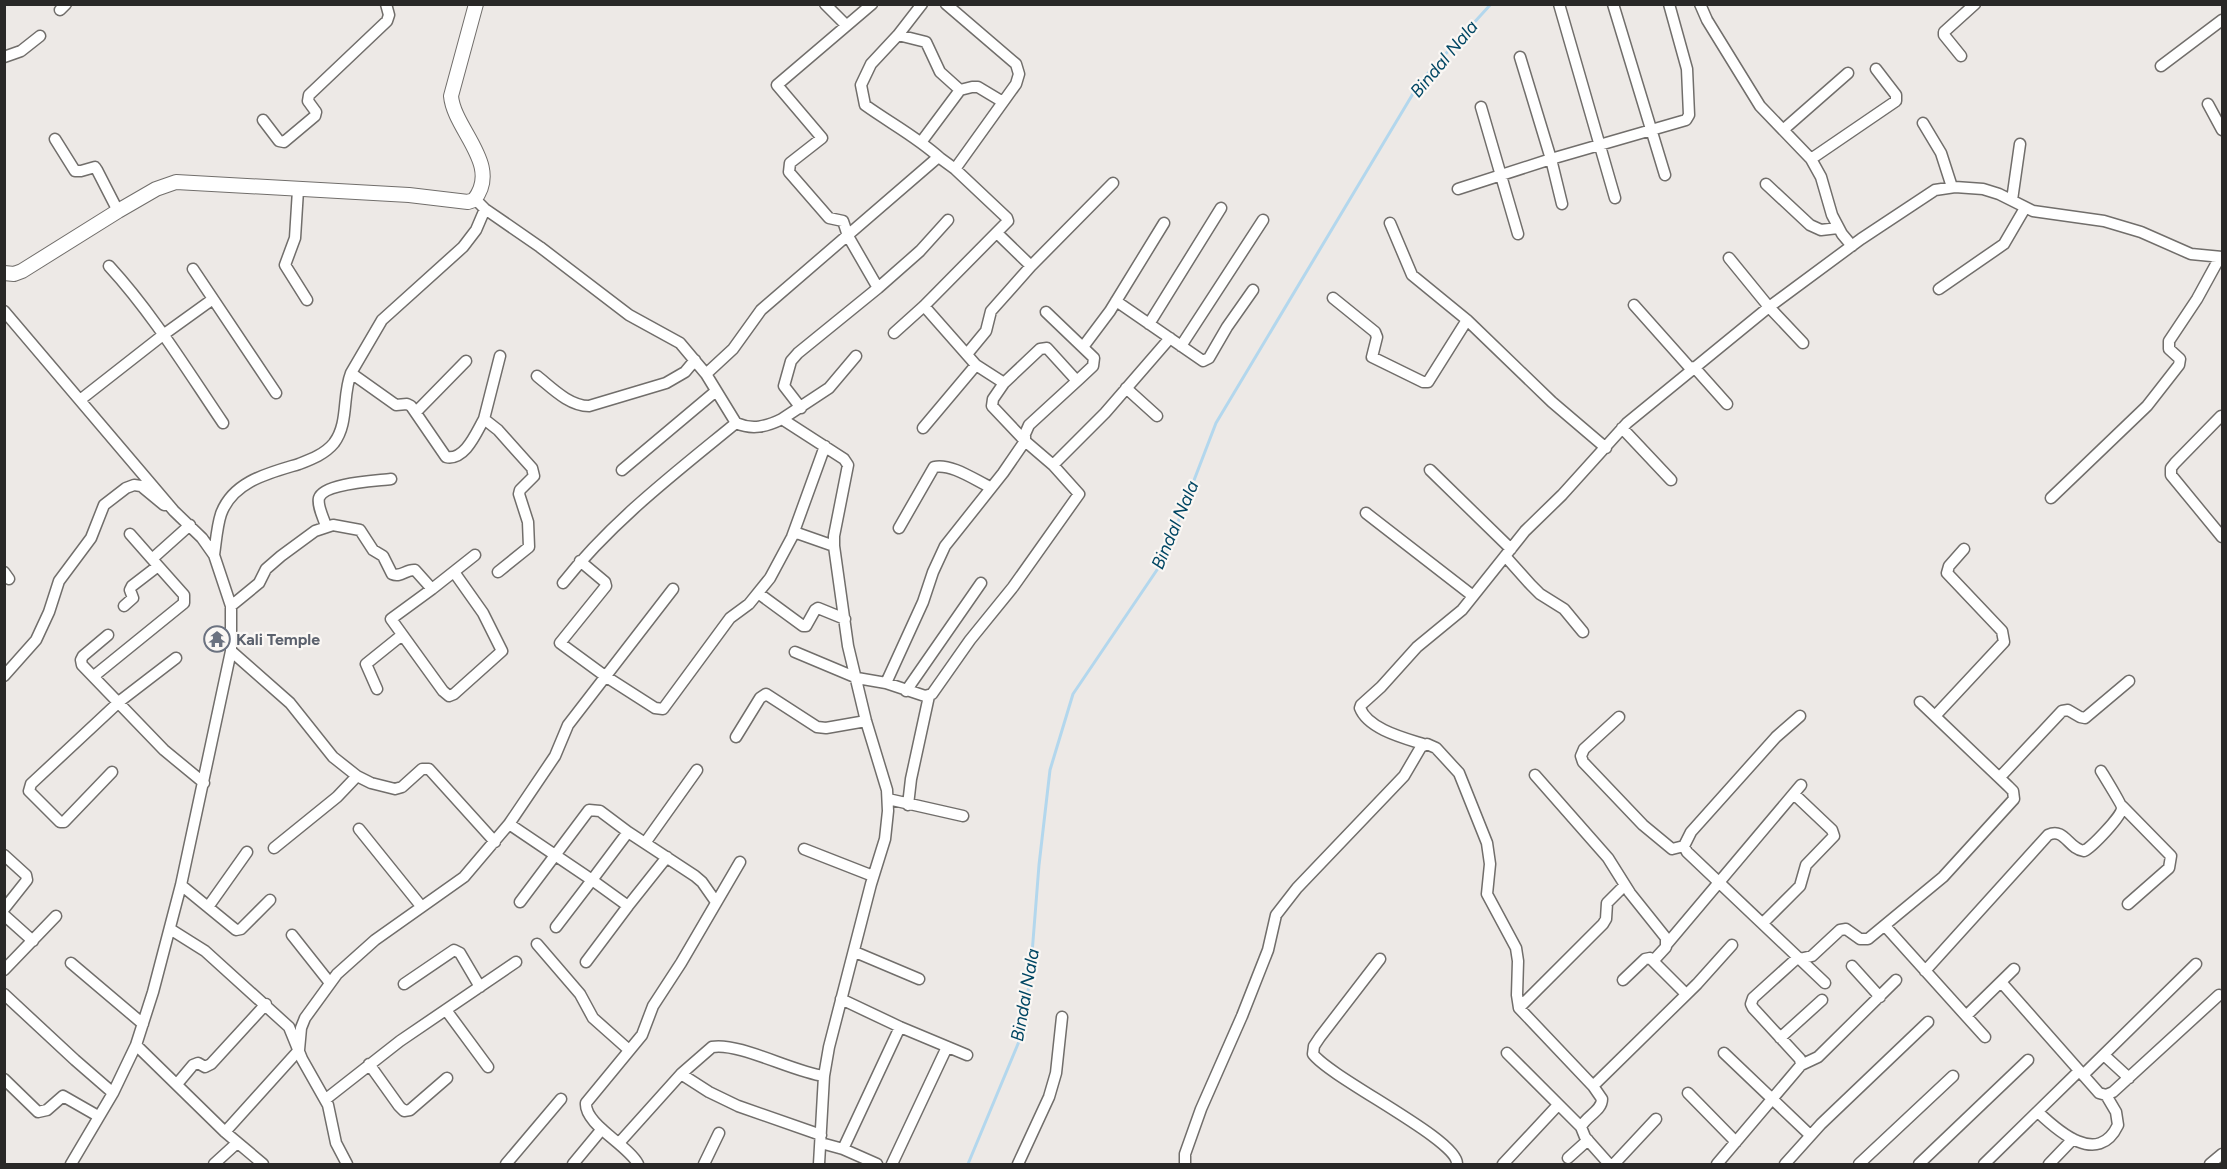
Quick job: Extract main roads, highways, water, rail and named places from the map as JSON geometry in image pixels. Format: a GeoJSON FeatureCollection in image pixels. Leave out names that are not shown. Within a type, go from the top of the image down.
{"type":"FeatureCollection","features":[{"type":"Feature","properties":{"kind":"waterway","name":"Bindal Nala"},"geometry":{"type":"LineString","coordinates":[[968,1164],[1020,1039],[1030,979],[1039,865],[1050,770],[1073,694],[1163,561],[1216,423],[1420,82],[1491,4]]}},
{"type":"Feature","properties":{"kind":"place","name":"Kali Temple"},"geometry":{"type":"Point","coordinates":[217,639]}}]}
